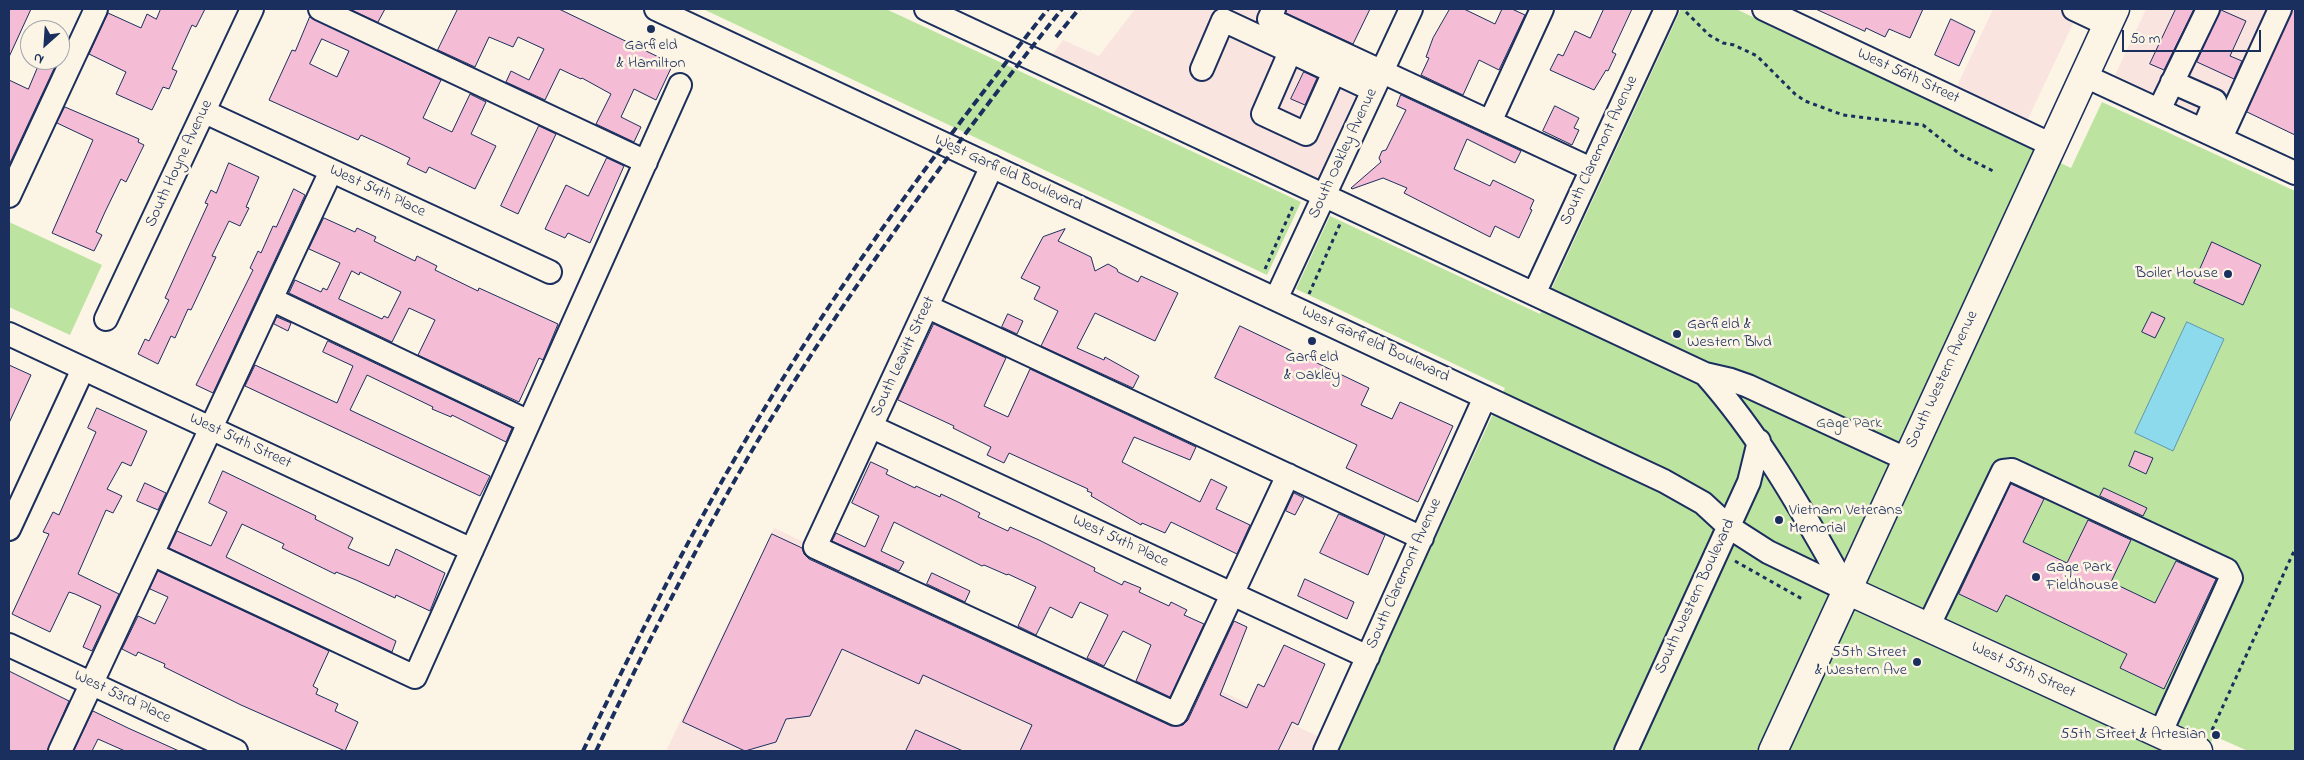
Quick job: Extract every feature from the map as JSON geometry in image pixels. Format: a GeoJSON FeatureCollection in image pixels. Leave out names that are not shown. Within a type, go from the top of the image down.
{"type":"FeatureCollection","features":[{"type":"Feature","properties":{"kind":"main road","name":"South Western Avenue"},"geometry":{"type":"LineString","coordinates":[[1772,751],[2112,17]]}},
{"type":"Feature","properties":{"kind":"main road","name":"West 55th Street"},"geometry":{"type":"LineString","coordinates":[[1847,590],[2160,734],[2205,741]]}},
{"type":"Feature","properties":{"kind":"street"},"geometry":{"type":"LineString","coordinates":[[9,196],[96,9]]}},
{"type":"Feature","properties":{"kind":"street","name":"South Hoyne Avenue"},"geometry":{"type":"LineString","coordinates":[[106,320],[252,9]]}},
{"type":"Feature","properties":{"kind":"street"},"geometry":{"type":"LineString","coordinates":[[320,9],[646,162]]}},
{"type":"Feature","properties":{"kind":"street","name":"West Garfield Boulevard"},"geometry":{"type":"LineString","coordinates":[[656,9],[1684,491],[1703,504],[1729,527],[1768,552],[1847,590]]}},
{"type":"Feature","properties":{"kind":"street"},"geometry":{"type":"LineString","coordinates":[[926,9],[1706,374],[1748,386],[1906,459]]}},
{"type":"Feature","properties":{"kind":"street"},"geometry":{"type":"LineString","coordinates":[[1274,9],[1269,19],[1377,81]]}},
{"type":"Feature","properties":{"kind":"street","name":"South Oakley Avenue"},"geometry":{"type":"LineString","coordinates":[[1276,299],[1411,9]]}},
{"type":"Feature","properties":{"kind":"street"},"geometry":{"type":"LineString","coordinates":[[1490,122],[1542,9]]}},
{"type":"Feature","properties":{"kind":"street","name":"South Claremont Avenue"},"geometry":{"type":"LineString","coordinates":[[1534,294],[1666,9]]}},
{"type":"Feature","properties":{"kind":"street","name":"West 56th Street"},"geometry":{"type":"LineString","coordinates":[[1764,9],[2052,145]]}},
{"type":"Feature","properties":{"kind":"street"},"geometry":{"type":"LineString","coordinates":[[2074,9],[2112,17]]}},
{"type":"Feature","properties":{"kind":"street"},"geometry":{"type":"LineString","coordinates":[[2159,110],[2208,9]]}},
{"type":"Feature","properties":{"kind":"street"},"geometry":{"type":"LineString","coordinates":[[2212,134],[2280,9]]}},
{"type":"Feature","properties":{"kind":"street"},"geometry":{"type":"LineString","coordinates":[[1202,69],[1223,20],[1334,72],[1377,81],[1490,122],[1591,169]]}},
{"type":"Feature","properties":{"kind":"street"},"geometry":{"type":"LineString","coordinates":[[1290,52],[1263,114],[1306,134],[1334,72]]}},
{"type":"Feature","properties":{"kind":"street"},"geometry":{"type":"LineString","coordinates":[[2084,76],[2295,173]]}},
{"type":"Feature","properties":{"kind":"street"},"geometry":{"type":"LineString","coordinates":[[2172,82],[2215,101],[2212,134]]}},
{"type":"Feature","properties":{"kind":"street"},"geometry":{"type":"LineString","coordinates":[[152,554],[415,677],[680,85]]}},
{"type":"Feature","properties":{"kind":"street","name":"West 54th Place"},"geometry":{"type":"LineString","coordinates":[[205,112],[550,272]]}},
{"type":"Feature","properties":{"kind":"street","name":"South Leavitt Street"},"geometry":{"type":"LineString","coordinates":[[992,166],[815,547],[1176,714],[1232,594]]}},
{"type":"Feature","properties":{"kind":"street"},"geometry":{"type":"LineString","coordinates":[[60,751],[331,171]]}},
{"type":"Feature","properties":{"kind":"street"},"geometry":{"type":"LineString","coordinates":[[271,299],[529,422]]}},
{"type":"Feature","properties":{"kind":"street"},"geometry":{"type":"LineString","coordinates":[[928,307],[1422,538]]}},
{"type":"Feature","properties":{"kind":"street","name":"West 54th Street"},"geometry":{"type":"LineString","coordinates":[[9,334],[472,550]]}},
{"type":"Feature","properties":{"kind":"street"},"geometry":{"type":"LineString","coordinates":[[9,529],[83,369]]}},
{"type":"Feature","properties":{"kind":"street"},"geometry":{"type":"LineString","coordinates":[[1706,374],[1731,403],[1759,441],[1847,590]]}},
{"type":"Feature","properties":{"kind":"street","name":"South Claremont Avenue"},"geometry":{"type":"LineString","coordinates":[[1325,751],[1485,397]]}},
{"type":"Feature","properties":{"kind":"street","name":"West 54th Place"},"geometry":{"type":"LineString","coordinates":[[872,426],[1368,657]]}},
{"type":"Feature","properties":{"kind":"street","name":"South Western Boulevard"},"geometry":{"type":"LineString","coordinates":[[1626,751],[1749,482],[1759,441]]}},
{"type":"Feature","properties":{"kind":"street"},"geometry":{"type":"LineString","coordinates":[[1928,627],[2002,471],[2012,470],[2227,570],[2231,578],[2160,734]]}},
{"type":"Feature","properties":{"kind":"street"},"geometry":{"type":"LineString","coordinates":[[1232,594],[1288,475]]}},
{"type":"Feature","properties":{"kind":"street","name":"West 53rd Place"},"geometry":{"type":"LineString","coordinates":[[9,645],[222,748]]}},
{"type":"Feature","properties":{"kind":"path"},"geometry":{"type":"LineString","coordinates":[[1683,9],[1710,35],[1723,43],[1734,45],[1757,56],[1795,94],[1805,101],[1843,115],[1923,125],[1961,155],[1993,171]]}},
{"type":"Feature","properties":{"kind":"path"},"geometry":{"type":"LineString","coordinates":[[1262,277],[1296,201]]}},
{"type":"Feature","properties":{"kind":"path"},"geometry":{"type":"LineString","coordinates":[[1306,300],[1341,224]]}},
{"type":"Feature","properties":{"kind":"path"},"geometry":{"type":"LineString","coordinates":[[2205,741],[2295,549]]}},
{"type":"Feature","properties":{"kind":"path"},"geometry":{"type":"LineString","coordinates":[[1734,560],[1802,598]]}},
{"type":"Feature","properties":{"kind":"shaded area"},"geometry":{"type":"Polygon","coordinates":[[[1135,9],[1274,9],[1369,66],[1318,180],[1052,55],[1063,40],[1099,56],[1135,9]]]}},
{"type":"Feature","properties":{"kind":"shaded area"},"geometry":{"type":"Polygon","coordinates":[[[1993,9],[2080,9],[2028,119],[1957,86],[1993,9]]]}},
{"type":"Feature","properties":{"kind":"shaded area"},"geometry":{"type":"Polygon","coordinates":[[[2146,9],[2280,9],[2226,127],[2115,75],[2146,9]]]}},
{"type":"Feature","properties":{"kind":"shaded area"},"geometry":{"type":"Polygon","coordinates":[[[774,528],[1175,714],[1193,678],[1339,746],[1337,751],[666,751],[774,528]]]}},
{"type":"Feature","properties":{"kind":"green space"},"geometry":{"type":"Polygon","coordinates":[[[703,9],[886,9],[1301,202],[1267,275],[703,9]]]}},
{"type":"Feature","properties":{"kind":"green space","name":"Gage Park"},"geometry":{"type":"Polygon","coordinates":[[[1681,9],[1736,9],[2071,168],[2102,102],[2295,191],[2295,751],[2248,751],[2214,736],[2207,751],[1337,751],[1505,388],[1296,289],[1330,216],[1540,314],[1681,9]]]}},
{"type":"Feature","properties":{"kind":"green space"},"geometry":{"type":"Polygon","coordinates":[[[9,222],[102,265],[70,335],[9,307],[9,222]]]}},
{"type":"Feature","properties":{"kind":"water"},"geometry":{"type":"Polygon","coordinates":[[[2187,322],[2224,339],[2173,451],[2135,433],[2187,322]]]}},
{"type":"Feature","properties":{"kind":"building"},"geometry":{"type":"Polygon","coordinates":[[[9,9],[31,9],[26,20],[20,20],[20,33],[9,57],[9,9]]]}},
{"type":"Feature","properties":{"kind":"building"},"geometry":{"type":"Polygon","coordinates":[[[161,9],[205,9],[196,27],[192,25],[172,69],[177,71],[169,89],[163,87],[152,110],[116,94],[126,72],[89,54],[108,13],[141,28],[147,14],[156,19],[161,9]]]}},
{"type":"Feature","properties":{"kind":"building"},"geometry":{"type":"Polygon","coordinates":[[[350,9],[385,9],[378,22],[350,9]]]}},
{"type":"Feature","properties":{"kind":"building"},"geometry":{"type":"Polygon","coordinates":[[[458,9],[559,9],[673,64],[656,100],[634,89],[621,117],[641,127],[634,142],[596,124],[611,94],[582,78],[560,69],[545,100],[506,82],[511,71],[529,80],[544,49],[518,37],[513,47],[489,37],[475,67],[438,50],[458,9]]]}},
{"type":"Feature","properties":{"kind":"building"},"geometry":{"type":"Polygon","coordinates":[[[1287,9],[1370,9],[1353,44],[1286,13],[1287,9]]]}},
{"type":"Feature","properties":{"kind":"building"},"geometry":{"type":"Polygon","coordinates":[[[1450,9],[1464,9],[1495,24],[1502,9],[1512,9],[1525,15],[1499,70],[1479,60],[1463,95],[1421,75],[1429,58],[1426,57],[1433,38],[1450,9]]]}},
{"type":"Feature","properties":{"kind":"building"},"geometry":{"type":"Polygon","coordinates":[[[1604,9],[1632,9],[1612,52],[1616,54],[1608,71],[1606,70],[1594,90],[1550,70],[1558,54],[1563,56],[1575,31],[1590,38],[1604,9]]]}},
{"type":"Feature","properties":{"kind":"building"},"geometry":{"type":"Polygon","coordinates":[[[1816,9],[1923,9],[1910,38],[1889,29],[1885,37],[1866,28],[1865,31],[1816,9]]]}},
{"type":"Feature","properties":{"kind":"building"},"geometry":{"type":"Polygon","coordinates":[[[2176,9],[2194,9],[2164,70],[2150,64],[2176,9]]]}},
{"type":"Feature","properties":{"kind":"building"},"geometry":{"type":"Polygon","coordinates":[[[2293,9],[2295,9],[2295,135],[2247,112],[2293,9]]]}},
{"type":"Feature","properties":{"kind":"building"},"geometry":{"type":"Polygon","coordinates":[[[2221,10],[2246,21],[2230,56],[2242,61],[2234,79],[2197,62],[2221,10]]]}},
{"type":"Feature","properties":{"kind":"building"},"geometry":{"type":"Polygon","coordinates":[[[310,17],[441,80],[423,118],[452,132],[470,94],[486,102],[471,134],[496,146],[475,189],[429,167],[426,173],[407,164],[410,158],[383,145],[361,135],[358,140],[269,100],[292,50],[295,51],[310,17]],[[322,39],[310,64],[337,77],[349,51],[322,39]]]}},
{"type":"Feature","properties":{"kind":"building"},"geometry":{"type":"Polygon","coordinates":[[[1951,19],[1975,31],[1959,66],[1935,55],[1951,19]]]}},
{"type":"Feature","properties":{"kind":"building"},"geometry":{"type":"Polygon","coordinates":[[[37,70],[53,70],[9,165],[9,80],[28,89],[37,70]]]}},
{"type":"Feature","properties":{"kind":"building"},"geometry":{"type":"Polygon","coordinates":[[[1304,72],[1317,78],[1305,105],[1291,99],[1304,72]]]}},
{"type":"Feature","properties":{"kind":"building"},"geometry":{"type":"Polygon","coordinates":[[[1401,95],[1521,151],[1515,163],[1467,139],[1454,169],[1490,186],[1493,180],[1534,200],[1530,209],[1532,210],[1519,238],[1495,226],[1490,237],[1404,193],[1407,188],[1383,178],[1351,188],[1381,162],[1379,158],[1382,151],[1386,150],[1406,110],[1397,106],[1401,95]]]}},
{"type":"Feature","properties":{"kind":"building"},"geometry":{"type":"Polygon","coordinates":[[[1555,106],[1579,118],[1574,128],[1579,130],[1572,145],[1543,131],[1555,106]]]}},
{"type":"Feature","properties":{"kind":"building"},"geometry":{"type":"Polygon","coordinates":[[[65,107],[139,139],[138,142],[144,145],[126,182],[121,179],[105,212],[96,232],[102,235],[94,251],[52,233],[93,140],[57,123],[65,107]]]}},
{"type":"Feature","properties":{"kind":"building"},"geometry":{"type":"Polygon","coordinates":[[[539,126],[556,134],[518,214],[501,206],[539,126]]]}},
{"type":"Feature","properties":{"kind":"building"},"geometry":{"type":"Polygon","coordinates":[[[607,158],[624,166],[590,243],[568,233],[565,238],[545,229],[566,185],[588,196],[607,158]]]}},
{"type":"Feature","properties":{"kind":"building"},"geometry":{"type":"Polygon","coordinates":[[[229,163],[259,177],[246,207],[249,208],[240,226],[229,221],[212,256],[216,257],[191,310],[188,309],[175,338],[171,336],[158,364],[138,354],[145,339],[149,341],[169,300],[165,298],[208,204],[205,203],[211,190],[216,193],[229,163]]]}},
{"type":"Feature","properties":{"kind":"building"},"geometry":{"type":"Polygon","coordinates":[[[294,189],[305,195],[213,393],[196,385],[253,270],[250,268],[258,251],[261,253],[273,226],[276,227],[294,189]]]}},
{"type":"Feature","properties":{"kind":"building"},"geometry":{"type":"Polygon","coordinates":[[[324,218],[355,232],[357,228],[376,237],[374,241],[415,261],[417,256],[437,266],[435,270],[478,291],[479,288],[558,324],[543,360],[539,358],[519,402],[418,355],[435,320],[409,308],[392,342],[289,293],[295,280],[321,292],[323,288],[327,290],[340,263],[309,249],[324,218]],[[352,271],[339,299],[382,319],[384,316],[388,318],[401,292],[360,272],[359,275],[352,271]]]}},
{"type":"Feature","properties":{"kind":"building"},"geometry":{"type":"Polygon","coordinates":[[[1065,229],[1058,241],[1091,257],[1095,271],[1108,264],[1117,269],[1118,272],[1138,282],[1141,276],[1178,293],[1155,341],[1095,313],[1077,348],[1104,360],[1105,357],[1139,376],[1133,388],[1041,346],[1058,311],[1034,299],[1040,287],[1021,278],[1043,237],[1065,229]]]}},
{"type":"Feature","properties":{"kind":"building","name":"Boiler House"},"geometry":{"type":"Polygon","coordinates":[[[2212,242],[2261,265],[2243,305],[2194,283],[2212,242]]]}},
{"type":"Feature","properties":{"kind":"building"},"geometry":{"type":"Polygon","coordinates":[[[2152,312],[2165,318],[2155,338],[2142,332],[2152,312]]]}},
{"type":"Feature","properties":{"kind":"building"},"geometry":{"type":"Polygon","coordinates":[[[1008,314],[1023,321],[1017,334],[1002,327],[1008,314]]]}},
{"type":"Feature","properties":{"kind":"building"},"geometry":{"type":"Polygon","coordinates":[[[277,317],[291,323],[288,331],[274,324],[277,317]]]}},
{"type":"Feature","properties":{"kind":"building"},"geometry":{"type":"Polygon","coordinates":[[[934,324],[1006,358],[984,406],[1008,417],[1030,369],[1196,447],[1190,460],[1134,437],[1122,462],[1200,502],[1211,479],[1227,487],[1216,509],[1250,525],[1237,554],[1171,522],[1165,533],[1142,523],[1141,525],[1091,496],[1092,493],[1087,491],[1088,489],[1009,453],[1004,463],[987,455],[991,447],[953,428],[954,426],[898,400],[934,324]]]}},
{"type":"Feature","properties":{"kind":"building"},"geometry":{"type":"Polygon","coordinates":[[[1240,326],[1369,388],[1361,405],[1392,419],[1400,402],[1453,426],[1418,502],[1346,468],[1357,445],[1215,378],[1240,326]]]}},
{"type":"Feature","properties":{"kind":"building"},"geometry":{"type":"Polygon","coordinates":[[[328,341],[512,428],[506,442],[452,415],[451,417],[432,409],[433,407],[367,375],[350,410],[490,476],[480,496],[245,386],[255,365],[337,403],[353,366],[323,352],[328,341]]]}},
{"type":"Feature","properties":{"kind":"building"},"geometry":{"type":"Polygon","coordinates":[[[9,365],[31,375],[9,423],[9,365]]]}},
{"type":"Feature","properties":{"kind":"building"},"geometry":{"type":"Polygon","coordinates":[[[97,408],[147,431],[131,466],[122,462],[107,489],[122,496],[113,513],[106,510],[78,574],[119,594],[92,651],[83,647],[101,606],[69,592],[50,632],[12,614],[49,534],[43,532],[53,512],[59,515],[96,432],[88,428],[97,408]]]}},
{"type":"Feature","properties":{"kind":"building"},"geometry":{"type":"Polygon","coordinates":[[[2135,451],[2153,458],[2146,474],[2129,466],[2135,451]]]}},
{"type":"Feature","properties":{"kind":"building"},"geometry":{"type":"Polygon","coordinates":[[[871,462],[888,470],[886,474],[915,488],[916,486],[940,497],[941,494],[980,513],[978,517],[1008,531],[1010,527],[1039,540],[1095,568],[1094,571],[1122,585],[1124,581],[1141,588],[1139,592],[1169,606],[1171,602],[1187,610],[1184,615],[1204,624],[1170,697],[1136,681],[1151,645],[1123,631],[1104,666],[1087,658],[1108,615],[1080,602],[1072,618],[1050,607],[1036,635],[1018,626],[1036,587],[1008,574],[984,565],[982,566],[894,522],[881,551],[904,562],[899,571],[832,541],[836,533],[865,547],[879,516],[852,503],[871,462]]]}},
{"type":"Feature","properties":{"kind":"building"},"geometry":{"type":"Polygon","coordinates":[[[223,471],[316,516],[315,519],[353,538],[348,548],[389,566],[396,549],[445,573],[430,611],[396,595],[395,598],[336,572],[335,574],[282,548],[284,544],[242,524],[226,557],[396,641],[392,652],[169,548],[177,531],[211,546],[227,512],[209,503],[223,471]]]}},
{"type":"Feature","properties":{"kind":"building"},"geometry":{"type":"Polygon","coordinates":[[[145,483],[166,493],[158,510],[137,501],[145,483]]]}},
{"type":"Feature","properties":{"kind":"building","name":"Gage Park Fieldhouse"},"geometry":{"type":"Polygon","coordinates":[[[2011,484],[2044,499],[2023,542],[2067,563],[2088,520],[2131,540],[2111,582],[2155,603],[2176,561],[2216,579],[2164,689],[2120,668],[2127,654],[2006,595],[1997,612],[1959,594],[2011,484]]]}},
{"type":"Feature","properties":{"kind":"building"},"geometry":{"type":"Polygon","coordinates":[[[2104,488],[2147,508],[2143,516],[2100,496],[2104,488]]]}},
{"type":"Feature","properties":{"kind":"building"},"geometry":{"type":"Polygon","coordinates":[[[1294,493],[1304,498],[1295,515],[1286,511],[1294,493]]]}},
{"type":"Feature","properties":{"kind":"building"},"geometry":{"type":"Polygon","coordinates":[[[1339,514],[1385,535],[1368,575],[1320,553],[1339,514]]]}},
{"type":"Feature","properties":{"kind":"building"},"geometry":{"type":"Polygon","coordinates":[[[772,534],[802,548],[804,554],[809,559],[1171,726],[1183,725],[1188,720],[1234,621],[1247,627],[1220,695],[1247,708],[1258,684],[1264,687],[1284,645],[1325,664],[1298,725],[1292,722],[1278,751],[1020,751],[1032,725],[923,675],[919,684],[842,649],[810,716],[786,719],[776,742],[745,751],[683,722],[772,534]]]}},
{"type":"Feature","properties":{"kind":"building"},"geometry":{"type":"Polygon","coordinates":[[[158,571],[329,651],[313,686],[318,689],[316,694],[338,704],[335,711],[358,722],[345,751],[241,705],[164,667],[165,664],[138,652],[136,656],[122,649],[138,616],[155,624],[168,597],[150,589],[158,571]]]}},
{"type":"Feature","properties":{"kind":"building"},"geometry":{"type":"Polygon","coordinates":[[[932,573],[970,591],[965,602],[927,584],[932,573]]]}},
{"type":"Feature","properties":{"kind":"building"},"geometry":{"type":"Polygon","coordinates":[[[1305,579],[1354,602],[1347,619],[1298,596],[1305,579]]]}},
{"type":"Feature","properties":{"kind":"building"},"geometry":{"type":"Polygon","coordinates":[[[9,671],[69,701],[47,751],[9,751],[9,671]]]}},
{"type":"Feature","properties":{"kind":"building"},"geometry":{"type":"Polygon","coordinates":[[[93,711],[179,751],[125,751],[98,739],[92,751],[74,751],[93,711]]]}},
{"type":"Feature","properties":{"kind":"building"},"geometry":{"type":"Polygon","coordinates":[[[916,730],[963,751],[906,751],[916,730]]]}},
{"type":"Feature","properties":{"kind":"railway"},"geometry":{"type":"LineString","coordinates":[[583,751],[651,614],[722,480],[805,343],[905,197],[975,102],[1048,9]]}},
{"type":"Feature","properties":{"kind":"railway"},"geometry":{"type":"LineString","coordinates":[[596,751],[653,633],[693,556],[735,480],[792,385],[902,220],[981,113],[1062,9]]}},
{"type":"Feature","properties":{"kind":"railway"},"geometry":{"type":"LineString","coordinates":[[1056,37],[1079,9]]}},
{"type":"Feature","properties":{"kind":"place","name":"Garfield & Hamilton"},"geometry":{"type":"Point","coordinates":[651,29]}},
{"type":"Feature","properties":{"kind":"place","name":"Boiler House"},"geometry":{"type":"Point","coordinates":[2228,274]}},
{"type":"Feature","properties":{"kind":"place","name":"Garfield & Western Blvd"},"geometry":{"type":"Point","coordinates":[1677,334]}},
{"type":"Feature","properties":{"kind":"place","name":"Garfield & Oakley"},"geometry":{"type":"Point","coordinates":[1312,341]}},
{"type":"Feature","properties":{"kind":"place","name":"Vietnam Veterans Memorial"},"geometry":{"type":"Point","coordinates":[1779,520]}},
{"type":"Feature","properties":{"kind":"place","name":"Gage Park Fieldhouse"},"geometry":{"type":"Point","coordinates":[2036,577]}},
{"type":"Feature","properties":{"kind":"place","name":"55th Street & Western Ave"},"geometry":{"type":"Point","coordinates":[1917,662]}},
{"type":"Feature","properties":{"kind":"place","name":"55th Street & Artesian"},"geometry":{"type":"Point","coordinates":[2216,735]}}]}
